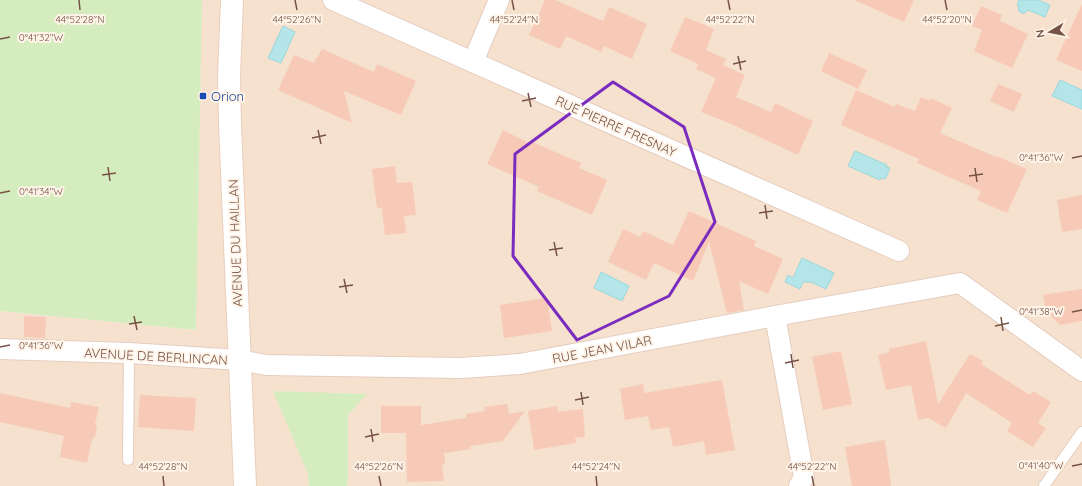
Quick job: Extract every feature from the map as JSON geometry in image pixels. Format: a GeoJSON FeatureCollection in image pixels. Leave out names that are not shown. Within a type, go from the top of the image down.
{"type":"FeatureCollection","features":[{"type":"Feature","properties":{"kind":"street","name":"AVENUE DU HAILLAN"},"geometry":{"type":"LineString","coordinates":[[232,0],[229,76],[230,124],[245,486]]}},
{"type":"Feature","properties":{"kind":"street","name":"RUE PIERRE FRESNAY"},"geometry":{"type":"LineString","coordinates":[[333,0],[898,251]]}},
{"type":"Feature","properties":{"kind":"street"},"geometry":{"type":"LineString","coordinates":[[473,62],[499,0]]}},
{"type":"Feature","properties":{"kind":"street","name":"RUE JEAN VILAR"},"geometry":{"type":"LineString","coordinates":[[240,360],[266,365],[438,368],[520,364],[960,283],[1082,371]]}},
{"type":"Feature","properties":{"kind":"street"},"geometry":{"type":"LineString","coordinates":[[775,316],[804,477],[799,486]]}},
{"type":"Feature","properties":{"kind":"street","name":"AVENUE DE BERLINCAN"},"geometry":{"type":"LineString","coordinates":[[0,348],[129,353],[240,360]]}},
{"type":"Feature","properties":{"kind":"lane"},"geometry":{"type":"LineString","coordinates":[[128,460],[129,353]]}},
{"type":"Feature","properties":{"kind":"lane"},"geometry":{"type":"LineString","coordinates":[[1044,486],[1082,432]]}},
{"type":"Feature","properties":{"kind":"highlighted area"},"geometry":{"type":"Polygon","coordinates":[[[613,82],[684,127],[715,222],[669,296],[577,340],[513,256],[515,154],[613,82]]]}},
{"type":"Feature","properties":{"kind":"shaded area"},"geometry":{"type":"Polygon","coordinates":[[[202,0],[1082,0],[1082,486],[0,486],[0,311],[195,330],[202,0]]]}},
{"type":"Feature","properties":{"kind":"green space"},"geometry":{"type":"Polygon","coordinates":[[[0,0],[202,0],[196,330],[0,311],[0,0]]]}},
{"type":"Feature","properties":{"kind":"green space"},"geometry":{"type":"Polygon","coordinates":[[[273,391],[367,394],[348,415],[347,486],[309,486],[308,474],[273,391]]]}},
{"type":"Feature","properties":{"kind":"water"},"geometry":{"type":"Polygon","coordinates":[[[1019,0],[1038,0],[1050,5],[1045,17],[1028,10],[1025,13],[1021,13],[1017,5],[1019,0]]]}},
{"type":"Feature","properties":{"kind":"water"},"geometry":{"type":"Polygon","coordinates":[[[283,26],[295,32],[281,63],[268,58],[283,26]]]}},
{"type":"Feature","properties":{"kind":"water"},"geometry":{"type":"Polygon","coordinates":[[[1060,80],[1082,90],[1082,109],[1052,96],[1060,80]]]}},
{"type":"Feature","properties":{"kind":"water"},"geometry":{"type":"Polygon","coordinates":[[[855,151],[887,165],[886,167],[890,168],[885,179],[881,178],[880,180],[848,166],[855,151]]]}},
{"type":"Feature","properties":{"kind":"water"},"geometry":{"type":"Polygon","coordinates":[[[802,258],[834,273],[826,289],[811,282],[803,282],[800,289],[785,282],[788,275],[793,278],[802,258]]]}},
{"type":"Feature","properties":{"kind":"water"},"geometry":{"type":"Polygon","coordinates":[[[601,272],[629,286],[622,301],[594,288],[601,272]]]}},
{"type":"Feature","properties":{"kind":"building"},"geometry":{"type":"Polygon","coordinates":[[[545,0],[555,0],[603,21],[609,7],[647,24],[632,59],[604,46],[601,52],[566,36],[560,49],[529,35],[545,0]]]}},
{"type":"Feature","properties":{"kind":"building"},"geometry":{"type":"Polygon","coordinates":[[[854,0],[914,0],[904,22],[854,0]]]}},
{"type":"Feature","properties":{"kind":"building"},"geometry":{"type":"Polygon","coordinates":[[[1082,4],[1082,71],[1056,60],[1082,4]]]}},
{"type":"Feature","properties":{"kind":"building"},"geometry":{"type":"Polygon","coordinates":[[[981,6],[1002,15],[1000,21],[1028,34],[1012,68],[974,51],[982,30],[972,26],[981,6]]]}},
{"type":"Feature","properties":{"kind":"building"},"geometry":{"type":"Polygon","coordinates":[[[685,17],[714,29],[706,50],[726,59],[723,65],[745,75],[736,97],[771,112],[775,103],[813,121],[798,155],[701,112],[716,78],[696,69],[698,64],[670,51],[685,17]]]}},
{"type":"Feature","properties":{"kind":"building"},"geometry":{"type":"Polygon","coordinates":[[[322,49],[374,72],[377,64],[416,81],[401,115],[344,91],[352,123],[278,90],[294,55],[314,63],[322,49]]]}},
{"type":"Feature","properties":{"kind":"building"},"geometry":{"type":"Polygon","coordinates":[[[829,53],[867,70],[858,89],[821,71],[829,53]]]}},
{"type":"Feature","properties":{"kind":"building"},"geometry":{"type":"Polygon","coordinates":[[[998,84],[1022,94],[1014,112],[990,101],[998,84]]]}},
{"type":"Feature","properties":{"kind":"building"},"geometry":{"type":"Polygon","coordinates":[[[856,90],[895,107],[896,104],[915,111],[921,97],[930,101],[931,98],[952,108],[940,133],[1027,169],[1007,213],[977,200],[981,191],[917,163],[919,159],[841,125],[856,90]]]}},
{"type":"Feature","properties":{"kind":"building"},"geometry":{"type":"Polygon","coordinates":[[[503,130],[531,144],[532,142],[581,163],[579,168],[607,180],[592,215],[537,191],[539,187],[487,164],[503,130]]]}},
{"type":"Feature","properties":{"kind":"building"},"geometry":{"type":"Polygon","coordinates":[[[395,166],[397,183],[412,182],[416,215],[404,216],[406,233],[385,235],[382,208],[377,208],[372,169],[395,166]]]}},
{"type":"Feature","properties":{"kind":"building"},"geometry":{"type":"Polygon","coordinates":[[[1082,195],[1082,229],[1062,232],[1057,200],[1082,195]]]}},
{"type":"Feature","properties":{"kind":"building"},"geometry":{"type":"Polygon","coordinates":[[[689,211],[756,241],[754,246],[783,259],[768,294],[739,281],[744,310],[727,313],[709,242],[693,281],[654,263],[646,280],[608,262],[623,229],[640,237],[643,231],[673,245],[689,211]]]}},
{"type":"Feature","properties":{"kind":"building"},"geometry":{"type":"Polygon","coordinates":[[[1082,289],[1082,321],[1060,325],[1046,311],[1043,295],[1082,289]]]}},
{"type":"Feature","properties":{"kind":"building"},"geometry":{"type":"Polygon","coordinates":[[[547,298],[552,331],[504,338],[500,305],[547,298]]]}},
{"type":"Feature","properties":{"kind":"building"},"geometry":{"type":"Polygon","coordinates":[[[24,316],[46,317],[45,338],[24,337],[24,316]]]}},
{"type":"Feature","properties":{"kind":"building"},"geometry":{"type":"Polygon","coordinates":[[[926,341],[938,404],[970,354],[983,361],[981,364],[1030,395],[1033,391],[1051,402],[1038,423],[1046,428],[1033,447],[1007,431],[1012,423],[966,393],[946,428],[928,418],[918,420],[911,385],[886,390],[878,355],[890,352],[889,349],[926,341]]]}},
{"type":"Feature","properties":{"kind":"building"},"geometry":{"type":"Polygon","coordinates":[[[841,351],[852,404],[823,410],[812,357],[841,351]]]}},
{"type":"Feature","properties":{"kind":"building"},"geometry":{"type":"Polygon","coordinates":[[[722,380],[735,450],[706,455],[704,441],[673,447],[669,427],[651,430],[648,416],[625,420],[620,389],[643,384],[644,393],[722,380]]]}},
{"type":"Feature","properties":{"kind":"building"},"geometry":{"type":"Polygon","coordinates":[[[0,393],[70,408],[71,402],[99,407],[95,424],[97,426],[95,437],[92,439],[87,463],[60,457],[64,436],[0,422],[0,393]]]}},
{"type":"Feature","properties":{"kind":"building"},"geometry":{"type":"Polygon","coordinates":[[[140,395],[196,398],[194,431],[138,427],[140,395]]]}},
{"type":"Feature","properties":{"kind":"building"},"geometry":{"type":"Polygon","coordinates":[[[507,404],[509,414],[525,411],[503,441],[470,446],[471,449],[444,453],[445,464],[442,464],[444,481],[407,482],[406,433],[381,433],[381,406],[421,406],[421,425],[466,418],[466,414],[485,411],[484,407],[507,404]]]}},
{"type":"Feature","properties":{"kind":"building"},"geometry":{"type":"Polygon","coordinates":[[[557,406],[558,412],[583,409],[585,437],[575,438],[576,443],[534,450],[528,411],[557,406]]]}},
{"type":"Feature","properties":{"kind":"building"},"geometry":{"type":"Polygon","coordinates":[[[885,440],[891,486],[852,486],[845,447],[885,440]]]}},
{"type":"Feature","properties":{"kind":"place","name":"Orion"},"geometry":{"type":"Point","coordinates":[203,96]}}]}
